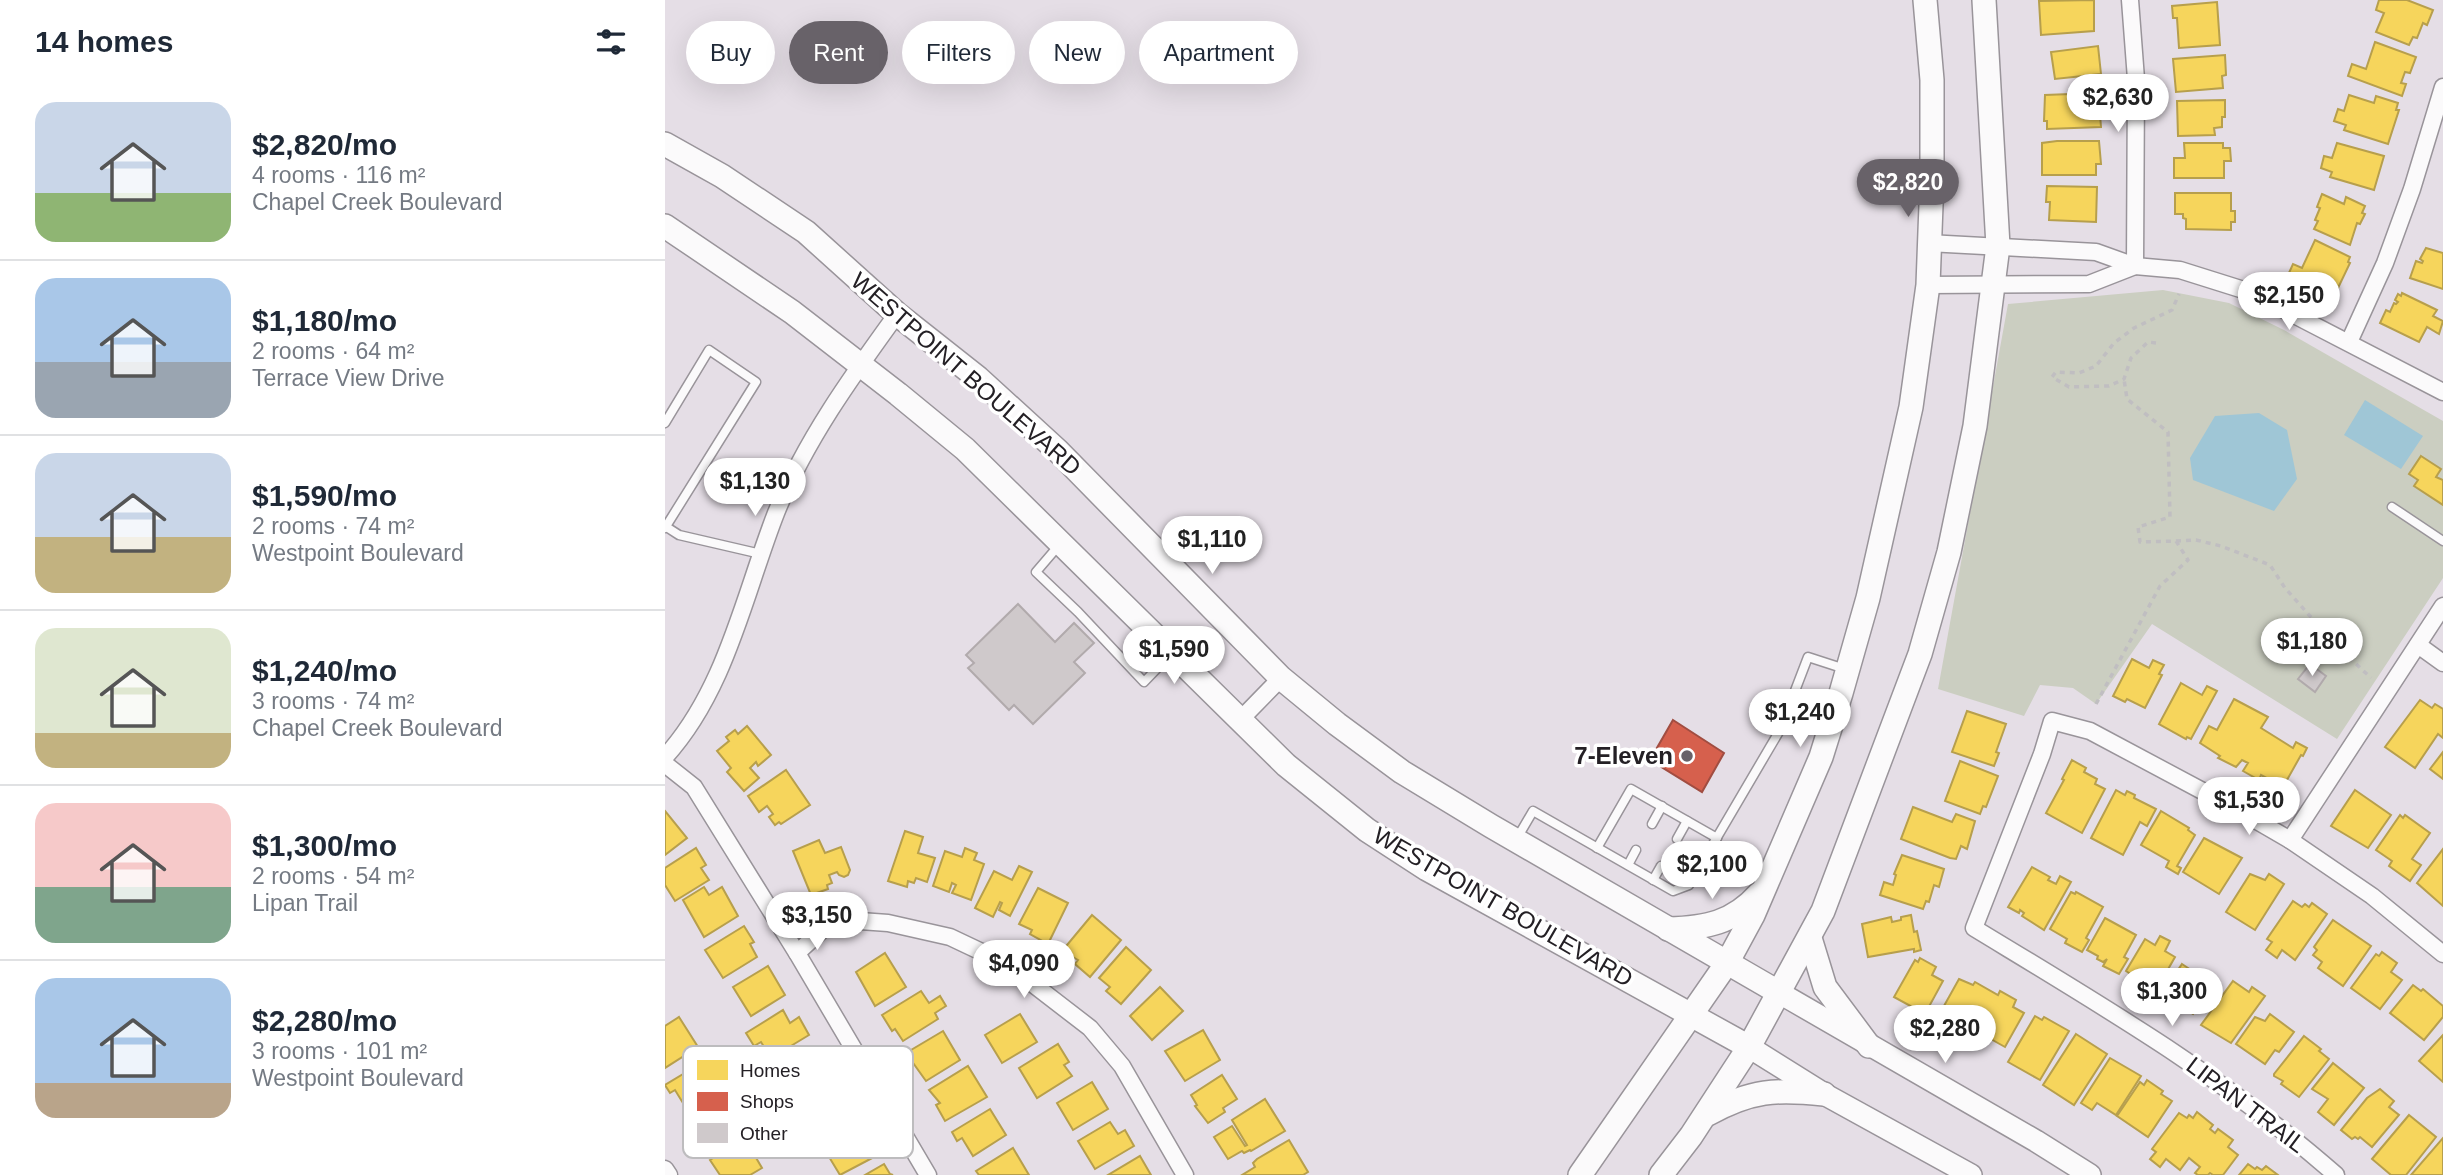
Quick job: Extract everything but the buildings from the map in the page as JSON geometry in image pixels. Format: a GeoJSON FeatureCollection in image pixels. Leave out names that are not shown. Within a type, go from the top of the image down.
{"type":"FeatureCollection","features":[{"type":"Feature","properties":{"kind":"main road"},"geometry":{"type":"LineString","coordinates":[[1580,1175],[1727,963],[1764,889],[1821,757],[1848,670],[1868,598],[1911,407],[1929,285],[1932,80],[1925,0]]}},
{"type":"Feature","properties":{"kind":"main road"},"geometry":{"type":"LineString","coordinates":[[1661,1175],[1705,1115],[1749,1047],[1823,911],[1912,679],[1949,552],[1975,426],[1998,246],[1985,0]]}},
{"type":"Feature","properties":{"kind":"main road","name":"WESTPOINT BOULEVARD"},"geometry":{"type":"LineString","coordinates":[[665,144],[722,176],[806,232],[897,314],[978,378],[1058,451],[1281,678],[1337,724],[1402,772],[1778,992]]}},
{"type":"Feature","properties":{"kind":"main road","name":"WESTPOINT BOULEVARD"},"geometry":{"type":"LineString","coordinates":[[665,226],[792,312],[965,449],[1286,765],[1367,830],[1427,869],[1749,1047]]}},
{"type":"Feature","properties":{"kind":"main road"},"geometry":{"type":"LineString","coordinates":[[1668,929],[1696,928],[1722,921],[1747,908],[1764,889]]}},
{"type":"Feature","properties":{"kind":"main road"},"geometry":{"type":"LineString","coordinates":[[1810,938],[1825,987],[1870,1046]]}},
{"type":"Feature","properties":{"kind":"main road"},"geometry":{"type":"LineString","coordinates":[[1705,1115],[1731,1101],[1763,1092],[1824,1094]]}},
{"type":"Feature","properties":{"kind":"street"},"geometry":{"type":"LineString","coordinates":[[2130,0],[2136,79],[2135,266]]}},
{"type":"Feature","properties":{"kind":"street"},"geometry":{"type":"LineString","coordinates":[[2349,342],[2385,263],[2413,189],[2443,87]]}},
{"type":"Feature","properties":{"kind":"street"},"geometry":{"type":"LineString","coordinates":[[1928,243],[2096,252],[2135,266],[2180,270],[2250,292],[2443,392]]}},
{"type":"Feature","properties":{"kind":"street"},"geometry":{"type":"LineString","coordinates":[[1929,285],[2089,284],[2135,266]]}},
{"type":"Feature","properties":{"kind":"street"},"geometry":{"type":"LineString","coordinates":[[665,757],[681,740],[710,690],[777,511],[815,433],[897,314]]}},
{"type":"Feature","properties":{"kind":"street"},"geometry":{"type":"LineString","coordinates":[[2443,606],[2290,840],[2372,896],[2443,954]]}},
{"type":"Feature","properties":{"kind":"street"},"geometry":{"type":"LineString","coordinates":[[2418,645],[2443,663]]}},
{"type":"Feature","properties":{"kind":"street"},"geometry":{"type":"LineString","coordinates":[[1240,720],[1281,678]]}},
{"type":"Feature","properties":{"kind":"street","name":"LIPAN TRAIL"},"geometry":{"type":"LineString","coordinates":[[2290,840],[2090,731],[2052,721],[2042,754],[1974,928],[2123,1019],[2221,1083],[2299,1142],[2336,1175]]}},
{"type":"Feature","properties":{"kind":"street"},"geometry":{"type":"LineString","coordinates":[[665,764],[694,788],[852,1046]]}},
{"type":"Feature","properties":{"kind":"street"},"geometry":{"type":"LineString","coordinates":[[797,953],[825,927],[860,920],[950,936],[1007,964],[1090,1028],[1122,1066],[1185,1175]]}},
{"type":"Feature","properties":{"kind":"street","name":"WESTPOINT BOULEVARD"},"geometry":{"type":"LineString","coordinates":[[1778,992],[2090,1175]]}},
{"type":"Feature","properties":{"kind":"street","name":"WESTPOINT BOULEVARD"},"geometry":{"type":"LineString","coordinates":[[1749,1047],[1824,1094],[1971,1175]]}},
{"type":"Feature","properties":{"kind":"street"},"geometry":{"type":"LineString","coordinates":[[913,1150],[928,1175]]}},
{"type":"Feature","properties":{"kind":"street"},"geometry":{"type":"LineString","coordinates":[[665,1169],[669,1175]]}},
{"type":"Feature","properties":{"kind":"lane"},"geometry":{"type":"LineString","coordinates":[[665,423],[709,350],[756,382],[665,527],[678,535],[761,554]]}},
{"type":"Feature","properties":{"kind":"lane"},"geometry":{"type":"LineString","coordinates":[[2392,507],[2443,541]]}},
{"type":"Feature","properties":{"kind":"lane"},"geometry":{"type":"LineString","coordinates":[[1061,544],[1036,572],[1144,682],[1172,653]]}},
{"type":"Feature","properties":{"kind":"lane"},"geometry":{"type":"LineString","coordinates":[[1516,841],[1533,811],[1673,891],[1689,885],[1780,730],[1808,657],[1848,670]]}},
{"type":"Feature","properties":{"kind":"lane"},"geometry":{"type":"LineString","coordinates":[[1597,848],[1631,789],[1717,838]]}},
{"type":"Feature","properties":{"kind":"lane"},"geometry":{"type":"LineString","coordinates":[[1652,824],[1662,806]]}},
{"type":"Feature","properties":{"kind":"lane"},"geometry":{"type":"LineString","coordinates":[[1677,839],[1687,821]]}},
{"type":"Feature","properties":{"kind":"lane"},"geometry":{"type":"LineString","coordinates":[[1628,865],[1636,850]]}},
{"type":"Feature","properties":{"kind":"lane"},"geometry":{"type":"LineString","coordinates":[[1653,880],[1661,866]]}},
{"type":"Feature","properties":{"kind":"path"},"geometry":{"type":"LineString","coordinates":[[2124,379],[2109,386],[2069,387],[2052,377],[2056,372],[2079,373],[2096,366],[2114,343],[2134,328],[2172,310],[2179,294]]}},
{"type":"Feature","properties":{"kind":"path"},"geometry":{"type":"LineString","coordinates":[[2156,344],[2148,342],[2131,358],[2124,379],[2127,398],[2168,432],[2170,517],[2138,527],[2140,542],[2196,540],[2221,546],[2270,565],[2285,588],[2335,644],[2371,678]]}},
{"type":"Feature","properties":{"kind":"path"},"geometry":{"type":"LineString","coordinates":[[2096,704],[2160,586],[2188,560],[2176,541]]}},
{"type":"Feature","properties":{"kind":"path"},"geometry":{"type":"LineString","coordinates":[[2317,666],[2335,644]]}},
{"type":"Feature","properties":{"kind":"shaded area"},"geometry":{"type":"Polygon","coordinates":[[[2163,290],[2229,303],[2284,330],[2443,421],[2443,578],[2337,739],[2152,624],[2096,704],[2073,688],[2040,685],[2024,716],[1938,689],[2008,304],[2163,290]]]}},
{"type":"Feature","properties":{"kind":"water"},"geometry":{"type":"Polygon","coordinates":[[[2365,400],[2423,436],[2401,469],[2344,435],[2365,400]]]}},
{"type":"Feature","properties":{"kind":"water"},"geometry":{"type":"Polygon","coordinates":[[[2259,413],[2287,430],[2297,479],[2274,511],[2193,480],[2190,458],[2215,416],[2259,413]]]}},
{"type":"Feature","properties":{"kind":"place","name":"7-Eleven"},"geometry":{"type":"Point","coordinates":[1687,756]}}]}
